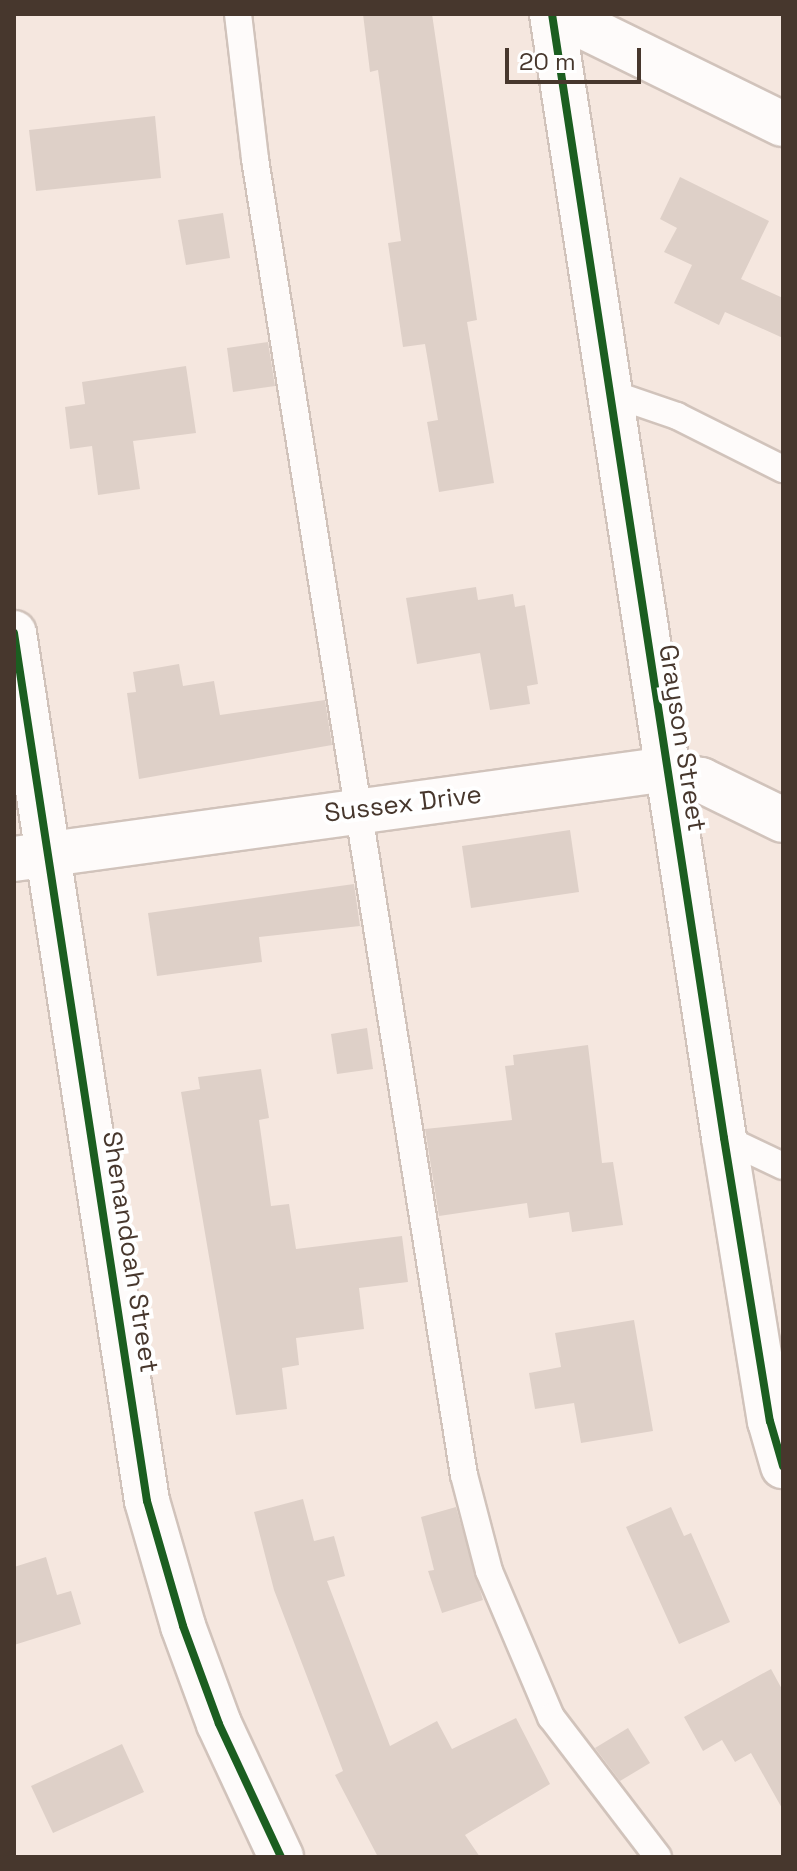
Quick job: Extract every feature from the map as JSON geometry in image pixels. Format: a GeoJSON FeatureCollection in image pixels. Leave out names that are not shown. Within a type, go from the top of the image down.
{"type":"FeatureCollection","features":[{"type":"Feature","properties":{"kind":"street"},"geometry":{"type":"LineString","coordinates":[[555,14],[783,124]]}},
{"type":"Feature","properties":{"kind":"street","name":"Grayson Street"},"geometry":{"type":"LineString","coordinates":[[555,14],[724,1138],[770,1421],[783,1466]]}},
{"type":"Feature","properties":{"kind":"street","name":"Shenandoah Street"},"geometry":{"type":"LineString","coordinates":[[14,633],[31,856],[147,1501],[183,1626],[219,1724],[281,1857]]}},
{"type":"Feature","properties":{"kind":"street","name":"Sussex Drive"},"geometry":{"type":"LineString","coordinates":[[31,856],[360,809],[667,772],[701,780],[783,820]]}},
{"type":"Feature","properties":{"kind":"lane"},"geometry":{"type":"LineString","coordinates":[[238,14],[255,159],[464,1475],[489,1571],[551,1717],[658,1857]]}},
{"type":"Feature","properties":{"kind":"lane"},"geometry":{"type":"LineString","coordinates":[[610,393],[677,416],[783,469]]}},
{"type":"Feature","properties":{"kind":"lane"},"geometry":{"type":"LineString","coordinates":[[724,1138],[783,1166]]}},
{"type":"Feature","properties":{"kind":"building"},"geometry":{"type":"Polygon","coordinates":[[[363,14],[432,14],[477,320],[467,322],[494,483],[439,492],[427,422],[438,420],[425,344],[403,347],[388,243],[401,241],[378,70],[370,72],[363,14]]]}},
{"type":"Feature","properties":{"kind":"building"},"geometry":{"type":"Polygon","coordinates":[[[155,116],[161,178],[36,191],[29,130],[155,116]]]}},
{"type":"Feature","properties":{"kind":"building"},"geometry":{"type":"Polygon","coordinates":[[[680,177],[769,221],[741,279],[783,298],[783,338],[725,312],[719,325],[674,303],[692,265],[664,252],[677,228],[660,219],[680,177]]]}},
{"type":"Feature","properties":{"kind":"building"},"geometry":{"type":"Polygon","coordinates":[[[223,213],[230,258],[186,265],[178,220],[223,213]]]}},
{"type":"Feature","properties":{"kind":"building"},"geometry":{"type":"Polygon","coordinates":[[[268,342],[275,386],[233,392],[227,348],[268,342]]]}},
{"type":"Feature","properties":{"kind":"building"},"geometry":{"type":"Polygon","coordinates":[[[186,366],[196,433],[133,441],[140,489],[98,495],[92,446],[70,449],[65,407],[85,404],[82,382],[186,366]]]}},
{"type":"Feature","properties":{"kind":"building"},"geometry":{"type":"Polygon","coordinates":[[[476,587],[478,600],[513,594],[515,607],[525,605],[538,684],[527,686],[530,704],[490,710],[480,653],[417,664],[406,598],[476,587]]]}},
{"type":"Feature","properties":{"kind":"building"},"geometry":{"type":"Polygon","coordinates":[[[179,664],[183,686],[214,681],[220,715],[325,700],[332,745],[139,779],[127,693],[136,692],[133,672],[179,664]]]}},
{"type":"Feature","properties":{"kind":"building"},"geometry":{"type":"Polygon","coordinates":[[[570,830],[579,892],[471,908],[462,846],[570,830]]]}},
{"type":"Feature","properties":{"kind":"building"},"geometry":{"type":"Polygon","coordinates":[[[354,884],[360,926],[259,937],[262,962],[157,976],[148,913],[354,884]]]}},
{"type":"Feature","properties":{"kind":"building"},"geometry":{"type":"Polygon","coordinates":[[[367,1028],[373,1069],[337,1074],[331,1034],[367,1028]]]}},
{"type":"Feature","properties":{"kind":"building"},"geometry":{"type":"Polygon","coordinates":[[[588,1045],[602,1163],[613,1162],[623,1225],[572,1232],[569,1212],[529,1218],[527,1203],[439,1216],[425,1129],[512,1120],[505,1066],[514,1065],[513,1055],[588,1045]]]}},
{"type":"Feature","properties":{"kind":"building"},"geometry":{"type":"Polygon","coordinates":[[[261,1069],[269,1118],[259,1120],[271,1206],[289,1204],[296,1249],[402,1236],[408,1282],[359,1288],[364,1329],[296,1338],[299,1365],[282,1368],[287,1409],[236,1415],[181,1092],[200,1089],[198,1077],[261,1069]]]}},
{"type":"Feature","properties":{"kind":"building"},"geometry":{"type":"Polygon","coordinates":[[[634,1320],[653,1431],[581,1443],[574,1403],[535,1409],[529,1373],[561,1367],[555,1333],[634,1320]]]}},
{"type":"Feature","properties":{"kind":"building"},"geometry":{"type":"Polygon","coordinates":[[[303,1499],[314,1541],[334,1536],[345,1576],[327,1581],[390,1746],[437,1721],[452,1749],[516,1718],[550,1784],[465,1835],[480,1857],[378,1857],[335,1775],[343,1771],[274,1590],[254,1512],[303,1499]]]}},
{"type":"Feature","properties":{"kind":"building"},"geometry":{"type":"Polygon","coordinates":[[[456,1507],[483,1600],[442,1613],[428,1571],[434,1570],[421,1517],[456,1507]]]}},
{"type":"Feature","properties":{"kind":"building"},"geometry":{"type":"Polygon","coordinates":[[[671,1507],[684,1536],[691,1533],[730,1622],[679,1644],[626,1527],[671,1507]]]}},
{"type":"Feature","properties":{"kind":"building"},"geometry":{"type":"Polygon","coordinates":[[[46,1557],[57,1595],[71,1591],[81,1624],[14,1645],[14,1567],[46,1557]]]}},
{"type":"Feature","properties":{"kind":"building"},"geometry":{"type":"Polygon","coordinates":[[[771,1669],[783,1691],[783,1810],[751,1753],[735,1762],[722,1740],[703,1751],[684,1717],[771,1669]]]}},
{"type":"Feature","properties":{"kind":"building"},"geometry":{"type":"Polygon","coordinates":[[[628,1728],[650,1763],[620,1781],[595,1748],[628,1728]]]}},
{"type":"Feature","properties":{"kind":"building"},"geometry":{"type":"Polygon","coordinates":[[[122,1744],[144,1792],[53,1833],[31,1786],[122,1744]]]}},
{"type":"Feature","properties":{"kind":"cycle path"},"geometry":{"type":"LineString","coordinates":[[552,14],[724,1138],[770,1421],[783,1466]]}},
{"type":"Feature","properties":{"kind":"cycle path"},"geometry":{"type":"LineString","coordinates":[[14,633],[147,1501],[183,1626],[219,1724],[281,1857]]}}]}
